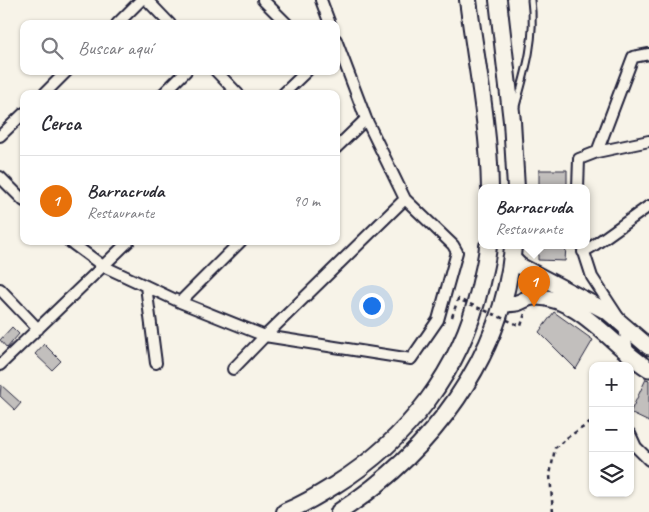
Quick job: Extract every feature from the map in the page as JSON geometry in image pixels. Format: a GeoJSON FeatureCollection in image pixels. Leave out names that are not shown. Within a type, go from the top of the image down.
{"type":"FeatureCollection","features":[{"type":"Feature","properties":{"kind":"main road"},"geometry":{"type":"LineString","coordinates":[[468,0],[484,118],[490,184]]}},
{"type":"Feature","properties":{"kind":"main road"},"geometry":{"type":"LineString","coordinates":[[498,0],[512,121],[516,184]]}},
{"type":"Feature","properties":{"kind":"main road"},"geometry":{"type":"LineString","coordinates":[[285,512],[318,495],[366,463],[392,442],[412,421],[439,385],[462,342],[478,294],[487,249]]}},
{"type":"Feature","properties":{"kind":"main road"},"geometry":{"type":"LineString","coordinates":[[339,512],[386,478],[422,443],[444,417],[471,376],[487,344],[502,304],[513,252]]}},
{"type":"Feature","properties":{"kind":"street"},"geometry":{"type":"LineString","coordinates":[[121,20],[141,0]]}},
{"type":"Feature","properties":{"kind":"street"},"geometry":{"type":"LineString","coordinates":[[147,0],[166,20]]}},
{"type":"Feature","properties":{"kind":"street"},"geometry":{"type":"LineString","coordinates":[[263,0],[283,20]]}},
{"type":"Feature","properties":{"kind":"street"},"geometry":{"type":"LineString","coordinates":[[322,0],[329,20]]}},
{"type":"Feature","properties":{"kind":"street"},"geometry":{"type":"LineString","coordinates":[[74,245],[103,266],[180,302],[265,336],[411,358],[438,320],[457,252],[453,245],[405,199],[366,119],[340,51]]}},
{"type":"Feature","properties":{"kind":"street"},"geometry":{"type":"LineString","coordinates":[[597,152],[632,58],[649,54]]}},
{"type":"Feature","properties":{"kind":"street"},"geometry":{"type":"LineString","coordinates":[[48,90],[63,75]]}},
{"type":"Feature","properties":{"kind":"street"},"geometry":{"type":"LineString","coordinates":[[167,90],[182,75]]}},
{"type":"Feature","properties":{"kind":"street"},"geometry":{"type":"LineString","coordinates":[[220,75],[234,90]]}},
{"type":"Feature","properties":{"kind":"street"},"geometry":{"type":"LineString","coordinates":[[287,90],[303,75]]}},
{"type":"Feature","properties":{"kind":"street"},"geometry":{"type":"LineString","coordinates":[[0,136],[20,117]]}},
{"type":"Feature","properties":{"kind":"street"},"geometry":{"type":"LineString","coordinates":[[340,144],[366,119]]}},
{"type":"Feature","properties":{"kind":"street"},"geometry":{"type":"LineString","coordinates":[[578,184],[579,158],[597,152],[649,142]]}},
{"type":"Feature","properties":{"kind":"street"},"geometry":{"type":"LineString","coordinates":[[0,177],[20,198]]}},
{"type":"Feature","properties":{"kind":"street"},"geometry":{"type":"LineString","coordinates":[[234,369],[265,336],[405,199]]}},
{"type":"Feature","properties":{"kind":"street"},"geometry":{"type":"LineString","coordinates":[[590,244],[649,206]]}},
{"type":"Feature","properties":{"kind":"street"},"geometry":{"type":"LineString","coordinates":[[0,365],[125,245]]}},
{"type":"Feature","properties":{"kind":"street"},"geometry":{"type":"LineString","coordinates":[[180,302],[237,245]]}},
{"type":"Feature","properties":{"kind":"street"},"geometry":{"type":"LineString","coordinates":[[582,249],[592,277],[624,326],[629,362]]}},
{"type":"Feature","properties":{"kind":"street"},"geometry":{"type":"LineString","coordinates":[[513,252],[520,266],[608,312],[649,347]]}},
{"type":"Feature","properties":{"kind":"street"},"geometry":{"type":"LineString","coordinates":[[146,286],[156,363]]}},
{"type":"Feature","properties":{"kind":"street"},"geometry":{"type":"LineString","coordinates":[[0,289],[38,329]]}},
{"type":"Feature","properties":{"kind":"street"},"geometry":{"type":"LineString","coordinates":[[502,304],[518,303],[536,296],[566,305],[577,312],[627,362]]}},
{"type":"Feature","properties":{"kind":"street"},"geometry":{"type":"LineString","coordinates":[[634,365],[649,369]]}},
{"type":"Feature","properties":{"kind":"street"},"geometry":{"type":"LineString","coordinates":[[634,443],[649,460]]}},
{"type":"Feature","properties":{"kind":"lane"},"geometry":{"type":"LineString","coordinates":[[512,121],[530,59],[533,16],[531,0]]}},
{"type":"Feature","properties":{"kind":"path"},"geometry":{"type":"LineString","coordinates":[[452,317],[458,299],[521,326],[526,310]]}},
{"type":"Feature","properties":{"kind":"path"},"geometry":{"type":"LineString","coordinates":[[553,512],[550,475],[555,448],[568,436],[589,423]]}},
{"type":"Feature","properties":{"kind":"building"},"geometry":{"type":"Polygon","coordinates":[[[539,170],[567,170],[567,184],[539,184],[539,170]]]}},
{"type":"Feature","properties":{"kind":"building"},"geometry":{"type":"Polygon","coordinates":[[[538,249],[566,249],[565,261],[538,260],[538,249]]]}},
{"type":"Feature","properties":{"kind":"building"},"geometry":{"type":"Polygon","coordinates":[[[554,312],[593,340],[576,369],[539,332],[554,312]]]}},
{"type":"Feature","properties":{"kind":"building"},"geometry":{"type":"Polygon","coordinates":[[[12,327],[19,334],[7,348],[0,340],[12,327]]]}},
{"type":"Feature","properties":{"kind":"building"},"geometry":{"type":"Polygon","coordinates":[[[44,344],[61,361],[52,370],[35,354],[44,344]]]}},
{"type":"Feature","properties":{"kind":"building"},"geometry":{"type":"Polygon","coordinates":[[[646,379],[649,380],[649,422],[634,415],[634,404],[646,379]]]}},
{"type":"Feature","properties":{"kind":"building"},"geometry":{"type":"Polygon","coordinates":[[[1,385],[21,403],[15,410],[0,396],[1,385]]]}},
{"type":"Feature","properties":{"kind":"place","name":"Barracruda"},"geometry":{"type":"Point","coordinates":[534,307]}}]}
